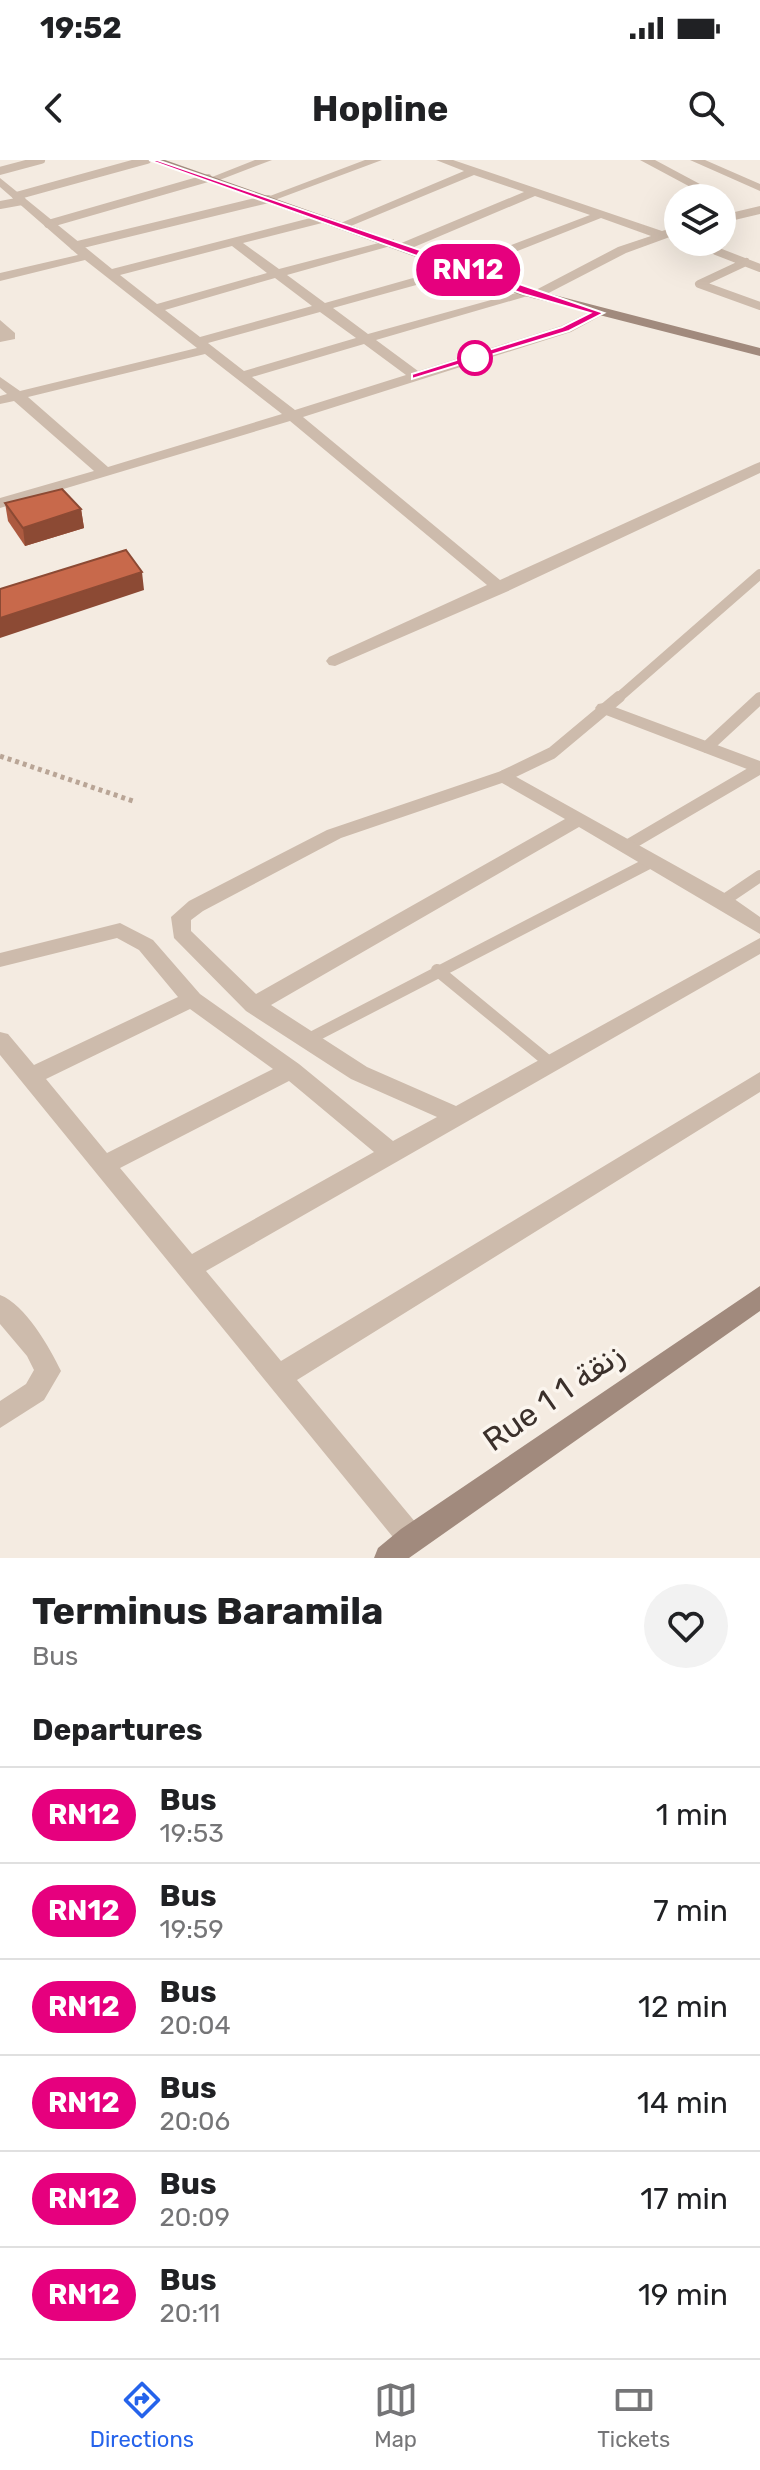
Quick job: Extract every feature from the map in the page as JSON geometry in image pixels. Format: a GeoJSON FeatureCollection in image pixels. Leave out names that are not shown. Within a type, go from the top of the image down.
{"type":"FeatureCollection","features":[{"type":"Feature","properties":{"kind":"street"},"geometry":{"type":"LineString","coordinates":[[155,160],[532,293],[599,313],[760,352]]}},
{"type":"Feature","properties":{"kind":"street"},"geometry":{"type":"LineString","coordinates":[[210,178],[266,160]]}},
{"type":"Feature","properties":{"kind":"street"},"geometry":{"type":"LineString","coordinates":[[268,199],[376,160]]}},
{"type":"Feature","properties":{"kind":"street"},"geometry":{"type":"LineString","coordinates":[[442,160],[658,234]]}},
{"type":"Feature","properties":{"kind":"street"},"geometry":{"type":"LineString","coordinates":[[646,160],[692,184]]}},
{"type":"Feature","properties":{"kind":"street"},"geometry":{"type":"LineString","coordinates":[[696,160],[760,188]]}},
{"type":"Feature","properties":{"kind":"street"},"geometry":{"type":"LineString","coordinates":[[342,225],[474,171]]}},
{"type":"Feature","properties":{"kind":"street"},"geometry":{"type":"LineString","coordinates":[[0,181],[74,246],[292,415],[500,588]]}},
{"type":"Feature","properties":{"kind":"street"},"geometry":{"type":"LineString","coordinates":[[156,308],[396,245],[534,192]]}},
{"type":"Feature","properties":{"kind":"street"},"geometry":{"type":"LineString","coordinates":[[0,400],[203,346],[463,268],[599,215]]}},
{"type":"Feature","properties":{"kind":"street"},"geometry":{"type":"LineString","coordinates":[[109,274],[322,219]]}},
{"type":"Feature","properties":{"kind":"street"},"geometry":{"type":"LineString","coordinates":[[241,376],[532,293],[664,233]]}},
{"type":"Feature","properties":{"kind":"street"},"geometry":{"type":"LineString","coordinates":[[234,242],[416,376]]}},
{"type":"Feature","properties":{"kind":"street"},"geometry":{"type":"LineString","coordinates":[[0,277],[87,256]]}},
{"type":"Feature","properties":{"kind":"street"},"geometry":{"type":"LineString","coordinates":[[0,503],[566,329],[599,313]]}},
{"type":"Feature","properties":{"kind":"street"},"geometry":{"type":"LineString","coordinates":[[0,324],[10,336],[0,338]]}},
{"type":"Feature","properties":{"kind":"street"},"geometry":{"type":"LineString","coordinates":[[0,381],[105,472]]}},
{"type":"Feature","properties":{"kind":"street"},"geometry":{"type":"LineString","coordinates":[[335,661],[760,467]]}},
{"type":"Feature","properties":{"kind":"street"},"geometry":{"type":"LineString","coordinates":[[604,708],[760,768]]}},
{"type":"Feature","properties":{"kind":"street"},"geometry":{"type":"LineString","coordinates":[[457,1116],[359,1073],[254,1005],[181,933],[181,917],[196,906],[334,834],[504,776],[723,901],[760,927]]}},
{"type":"Feature","properties":{"kind":"street"},"geometry":{"type":"LineString","coordinates":[[254,1005],[579,819]]}},
{"type":"Feature","properties":{"kind":"street"},"geometry":{"type":"LineString","coordinates":[[0,960],[120,930],[146,945],[192,999],[291,1070],[390,1152]]}},
{"type":"Feature","properties":{"kind":"street"},"geometry":{"type":"LineString","coordinates":[[189,1268],[760,945]]}},
{"type":"Feature","properties":{"kind":"street"},"geometry":{"type":"LineString","coordinates":[[30,1077],[192,999]]}},
{"type":"Feature","properties":{"kind":"street"},"geometry":{"type":"LineString","coordinates":[[0,1040],[411,1538]]}},
{"type":"Feature","properties":{"kind":"street"},"geometry":{"type":"LineString","coordinates":[[103,1166],[291,1070]]}},
{"type":"Feature","properties":{"kind":"street"},"geometry":{"type":"LineString","coordinates":[[280,1376],[760,1081]]}},
{"type":"Feature","properties":{"kind":"street","name":"Rue 1 زنقة 1"},"geometry":{"type":"LineString","coordinates":[[388,1558],[411,1538],[760,1297]]}},
{"type":"Feature","properties":{"kind":"street"},"geometry":{"type":"LineString","coordinates":[[0,1306],[36,1348],[48,1371],[35,1392],[0,1416]]}},
{"type":"Feature","properties":{"kind":"lane"},"geometry":{"type":"LineString","coordinates":[[0,171],[41,160]]}},
{"type":"Feature","properties":{"kind":"lane"},"geometry":{"type":"LineString","coordinates":[[0,205],[155,160]]}},
{"type":"Feature","properties":{"kind":"lane"},"geometry":{"type":"LineString","coordinates":[[48,224],[210,178]]}},
{"type":"Feature","properties":{"kind":"lane"},"geometry":{"type":"LineString","coordinates":[[74,246],[268,199]]}},
{"type":"Feature","properties":{"kind":"lane"},"geometry":{"type":"LineString","coordinates":[[730,256],[760,268]]}},
{"type":"Feature","properties":{"kind":"lane"},"geometry":{"type":"LineString","coordinates":[[746,262],[699,281],[699,284],[760,306]]}},
{"type":"Feature","properties":{"kind":"lane"},"geometry":{"type":"LineString","coordinates":[[504,776],[552,753],[672,654],[760,574]]}},
{"type":"Feature","properties":{"kind":"lane"},"geometry":{"type":"LineString","coordinates":[[707,747],[760,698]]}},
{"type":"Feature","properties":{"kind":"lane"},"geometry":{"type":"LineString","coordinates":[[627,846],[760,768]]}},
{"type":"Feature","properties":{"kind":"lane"},"geometry":{"type":"LineString","coordinates":[[307,1040],[437,970],[651,862]]}},
{"type":"Feature","properties":{"kind":"lane"},"geometry":{"type":"LineString","coordinates":[[723,901],[760,876]]}},
{"type":"Feature","properties":{"kind":"lane"},"geometry":{"type":"LineString","coordinates":[[437,970],[550,1063]]}},
{"type":"Feature","properties":{"kind":"path"},"geometry":{"type":"LineString","coordinates":[[0,756],[133,801]]}},
{"type":"Feature","properties":{"kind":"building"},"geometry":{"type":"Polygon","coordinates":[[[62,489],[81,509],[23,528],[5,503],[62,489]]]}},
{"type":"Feature","properties":{"kind":"building"},"geometry":{"type":"Polygon","coordinates":[[[126,550],[142,572],[0,618],[0,589],[126,550]]]}},
{"type":"Feature","properties":{"kind":"bus line","name":"RN12"},"geometry":{"type":"LineString","coordinates":[[154,160],[526,292],[599,313],[566,329],[416,376]]}}]}
